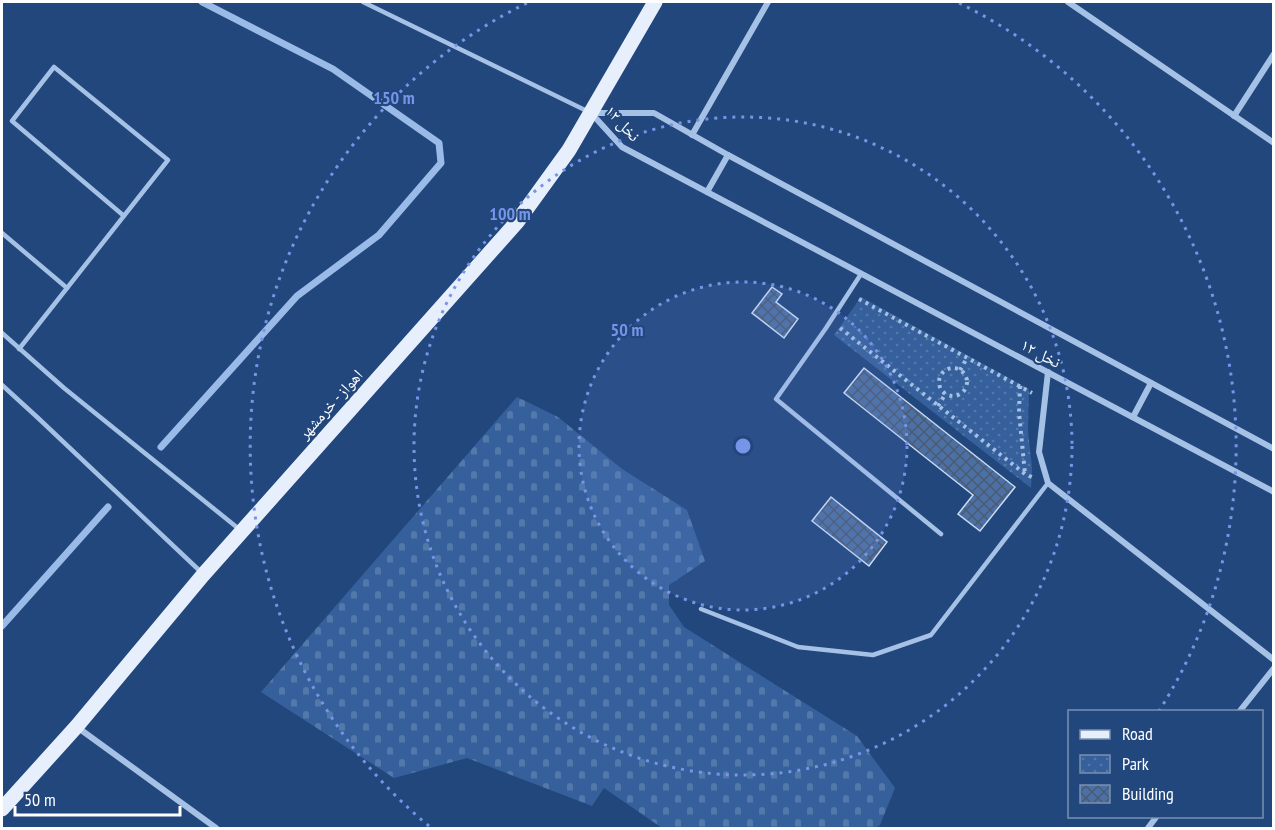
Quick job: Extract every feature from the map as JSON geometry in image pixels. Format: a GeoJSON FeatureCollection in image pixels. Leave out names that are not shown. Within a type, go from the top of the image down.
{"type":"FeatureCollection","features":[{"type":"Feature","properties":{"kind":"main road","name":"اهواز - خرمشهر"},"geometry":{"type":"LineString","coordinates":[[2,809],[77,726],[203,574],[517,222],[545,186],[591,113],[655,2]]}},
{"type":"Feature","properties":{"kind":"street"},"geometry":{"type":"LineString","coordinates":[[692,135],[768,2]]}},
{"type":"Feature","properties":{"kind":"street"},"geometry":{"type":"LineString","coordinates":[[1068,2],[1274,143]]}},
{"type":"Feature","properties":{"kind":"street"},"geometry":{"type":"LineString","coordinates":[[1234,116],[1274,54]]}},
{"type":"Feature","properties":{"kind":"street","name":"نخل ۱۲"},"geometry":{"type":"LineString","coordinates":[[591,113],[654,113],[1274,449]]}},
{"type":"Feature","properties":{"kind":"street","name":"نخل ۱۲"},"geometry":{"type":"LineString","coordinates":[[591,113],[622,147],[1274,492]]}},
{"type":"Feature","properties":{"kind":"street"},"geometry":{"type":"LineString","coordinates":[[707,192],[728,155]]}},
{"type":"Feature","properties":{"kind":"street"},"geometry":{"type":"LineString","coordinates":[[1048,372],[1039,452],[1048,483],[1274,660]]}},
{"type":"Feature","properties":{"kind":"street"},"geometry":{"type":"LineString","coordinates":[[1133,417],[1151,383]]}},
{"type":"Feature","properties":{"kind":"street"},"geometry":{"type":"LineString","coordinates":[[1240,710],[1274,668]]}},
{"type":"Feature","properties":{"kind":"street"},"geometry":{"type":"LineString","coordinates":[[77,726],[216,828]]}},
{"type":"Feature","properties":{"kind":"lane"},"geometry":{"type":"LineString","coordinates":[[363,2],[591,113]]}},
{"type":"Feature","properties":{"kind":"lane"},"geometry":{"type":"LineString","coordinates":[[19,349],[124,216],[168,160],[54,67],[12,121],[124,216]]}},
{"type":"Feature","properties":{"kind":"lane"},"geometry":{"type":"LineString","coordinates":[[2,233],[67,288]]}},
{"type":"Feature","properties":{"kind":"lane"},"geometry":{"type":"LineString","coordinates":[[861,274],[776,399],[941,534]]}},
{"type":"Feature","properties":{"kind":"lane"},"geometry":{"type":"LineString","coordinates":[[2,333],[64,388],[241,531]]}},
{"type":"Feature","properties":{"kind":"lane"},"geometry":{"type":"LineString","coordinates":[[2,385],[203,574]]}},
{"type":"Feature","properties":{"kind":"lane"},"geometry":{"type":"LineString","coordinates":[[701,609],[798,647],[873,655],[931,635],[1048,483]]}},
{"type":"Feature","properties":{"kind":"path"},"geometry":{"type":"LineString","coordinates":[[848,293],[1045,400]]}},
{"type":"Feature","properties":{"kind":"path"},"geometry":{"type":"LineString","coordinates":[[830,321],[1025,474],[1048,483]]}},
{"type":"Feature","properties":{"kind":"path"},"geometry":{"type":"LineString","coordinates":[[960,370],[967,358]]}},
{"type":"Feature","properties":{"kind":"path"},"geometry":{"type":"LineString","coordinates":[[950,368],[960,370],[967,378],[967,386],[956,396],[946,393],[939,385],[939,377],[950,368]]}},
{"type":"Feature","properties":{"kind":"path"},"geometry":{"type":"LineString","coordinates":[[1020,386],[1019,412],[1025,474]]}},
{"type":"Feature","properties":{"kind":"path"},"geometry":{"type":"LineString","coordinates":[[938,406],[946,393]]}},
{"type":"Feature","properties":{"kind":"green space"},"geometry":{"type":"Polygon","coordinates":[[[861,297],[1029,389],[1028,431],[1032,468],[1031,488],[834,335],[861,297]]]}},
{"type":"Feature","properties":{"kind":"green space"},"geometry":{"type":"Polygon","coordinates":[[[517,397],[558,417],[622,469],[687,510],[705,561],[669,585],[669,605],[684,627],[857,736],[895,788],[880,825],[876,828],[662,828],[604,788],[592,806],[467,758],[394,778],[261,692],[517,397]]]}},
{"type":"Feature","properties":{"kind":"building"},"geometry":{"type":"Polygon","coordinates":[[[772,287],[782,294],[776,302],[798,319],[784,338],[752,313],[772,287]]]}},
{"type":"Feature","properties":{"kind":"building"},"geometry":{"type":"Polygon","coordinates":[[[864,368],[1015,487],[980,531],[958,514],[973,495],[844,393],[864,368]]]}},
{"type":"Feature","properties":{"kind":"building"},"geometry":{"type":"Polygon","coordinates":[[[831,497],[887,542],[869,566],[812,521],[831,497]]]}},
{"type":"Feature","properties":{"kind":"waterway"},"geometry":{"type":"LineString","coordinates":[[161,447],[297,296],[379,235],[441,163],[439,143],[333,69],[202,2]]}},
{"type":"Feature","properties":{"kind":"waterway"},"geometry":{"type":"LineString","coordinates":[[2,626],[108,507]]}}]}
